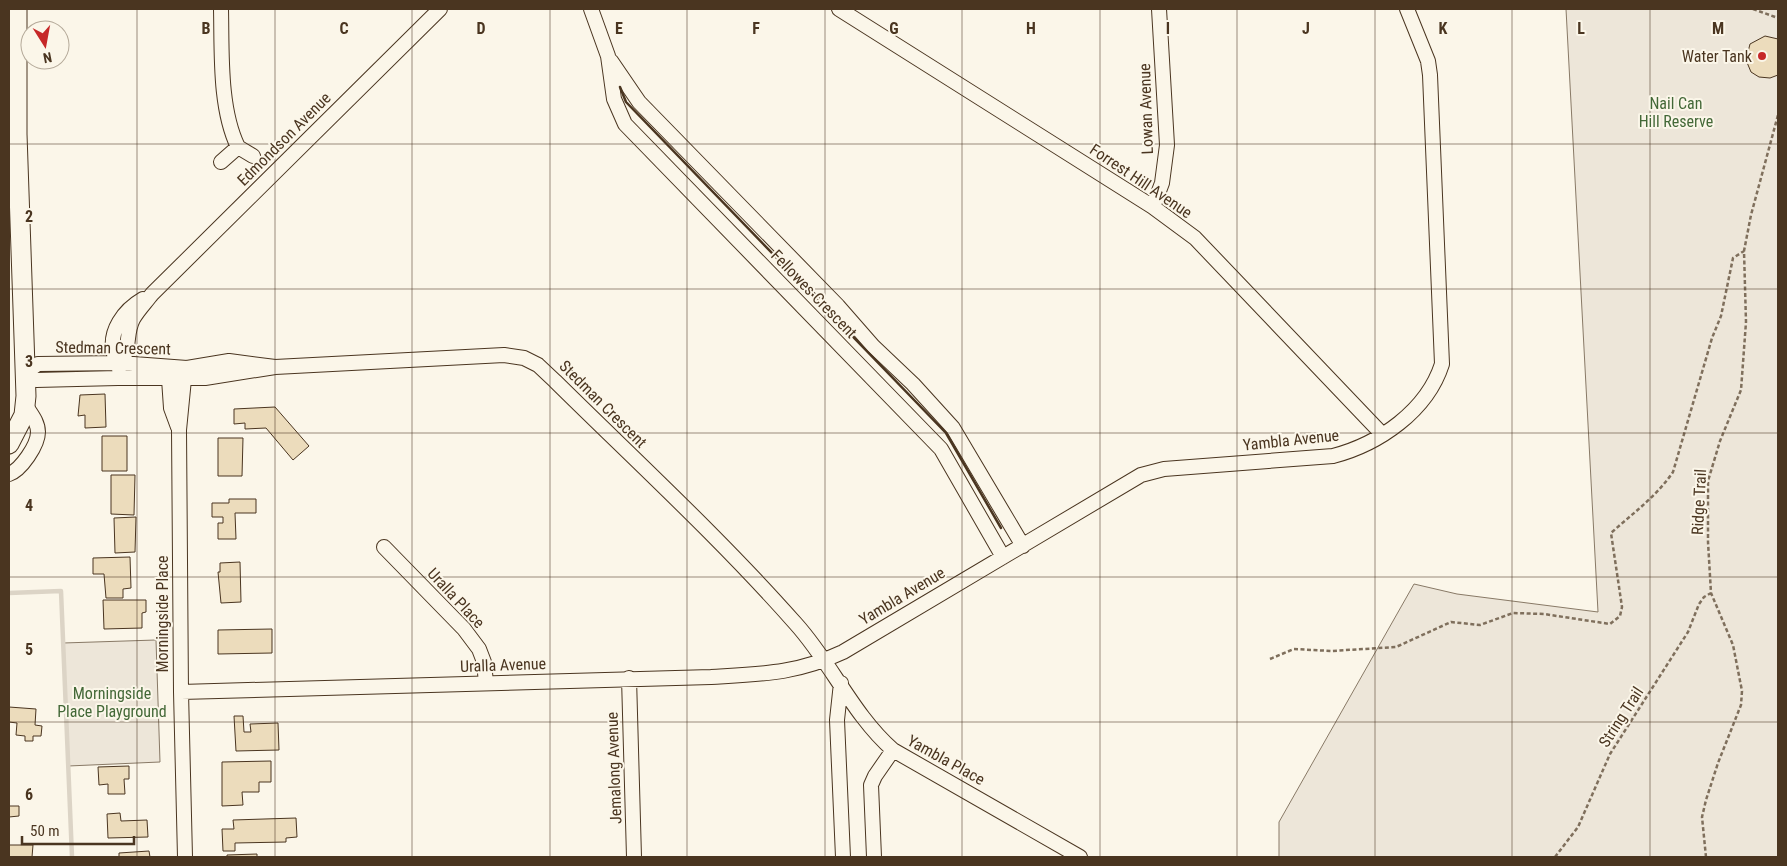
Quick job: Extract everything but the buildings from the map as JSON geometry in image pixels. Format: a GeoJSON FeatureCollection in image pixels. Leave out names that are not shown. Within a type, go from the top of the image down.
{"type":"FeatureCollection","features":[{"type":"Feature","properties":{"kind":"street"},"geometry":{"type":"LineString","coordinates":[[9,474],[20,467],[37,437],[36,424],[26,406],[17,373],[13,171],[17,9]]}},
{"type":"Feature","properties":{"kind":"street"},"geometry":{"type":"LineString","coordinates":[[221,9],[226,98],[230,125],[238,147],[252,156]]}},
{"type":"Feature","properties":{"kind":"street","name":"Edmondson Avenue"},"geometry":{"type":"LineString","coordinates":[[118,378],[120,363],[114,354],[114,337],[119,319],[132,305],[152,294],[440,9]]}},
{"type":"Feature","properties":{"kind":"street","name":"Fellowes Crescent"},"geometry":{"type":"LineString","coordinates":[[591,9],[608,56],[614,99],[625,124],[941,449],[1003,557]]}},
{"type":"Feature","properties":{"kind":"street","name":"Forrest Hill Avenue"},"geometry":{"type":"LineString","coordinates":[[839,9],[1153,207],[1194,238],[1382,434]]}},
{"type":"Feature","properties":{"kind":"street","name":"Lowan Avenue"},"geometry":{"type":"LineString","coordinates":[[1153,207],[1162,183],[1167,145],[1160,9]]}},
{"type":"Feature","properties":{"kind":"street","name":"Yambla Avenue"},"geometry":{"type":"LineString","coordinates":[[825,660],[843,652],[1121,486],[1153,472],[1333,456],[1354,451],[1382,434],[1412,412],[1437,379],[1442,364],[1430,75],[1428,61],[1407,9]]}},
{"type":"Feature","properties":{"kind":"street","name":"Fellowes Crescent"},"geometry":{"type":"LineString","coordinates":[[608,56],[639,102],[838,306],[873,346],[913,384],[953,428],[1023,546]]}},
{"type":"Feature","properties":{"kind":"street"},"geometry":{"type":"LineString","coordinates":[[221,162],[238,147]]}},
{"type":"Feature","properties":{"kind":"street","name":"Stedman Crescent"},"geometry":{"type":"LineString","coordinates":[[17,373],[38,364],[120,363],[205,378],[275,367],[504,355],[524,358],[538,365],[768,592],[825,660]]}},
{"type":"Feature","properties":{"kind":"street","name":"Stedman Crescent"},"geometry":{"type":"LineString","coordinates":[[17,373],[36,380],[169,378],[182,373]]}},
{"type":"Feature","properties":{"kind":"street","name":"Morningside Place"},"geometry":{"type":"LineString","coordinates":[[182,373],[179,430],[180,692],[185,857]]}},
{"type":"Feature","properties":{"kind":"street","name":"Morningside Place"},"geometry":{"type":"LineString","coordinates":[[169,378],[171,408],[179,430]]}},
{"type":"Feature","properties":{"kind":"street"},"geometry":{"type":"LineString","coordinates":[[9,444],[20,424],[26,406]]}},
{"type":"Feature","properties":{"kind":"street","name":"Uralla Place"},"geometry":{"type":"LineString","coordinates":[[384,547],[464,630],[479,650],[484,662],[486,683]]}},
{"type":"Feature","properties":{"kind":"street","name":"Uralla Avenue"},"geometry":{"type":"LineString","coordinates":[[180,692],[772,674],[799,669],[825,660]]}},
{"type":"Feature","properties":{"kind":"street","name":"Yambla Place"},"geometry":{"type":"LineString","coordinates":[[825,660],[866,722],[893,750],[1080,857]]}},
{"type":"Feature","properties":{"kind":"street","name":"Jemalong Avenue"},"geometry":{"type":"LineString","coordinates":[[629,678],[634,857]]}},
{"type":"Feature","properties":{"kind":"street"},"geometry":{"type":"LineString","coordinates":[[841,684],[837,720],[843,857]]}},
{"type":"Feature","properties":{"kind":"street"},"geometry":{"type":"LineString","coordinates":[[874,857],[871,786],[875,776],[893,750]]}},
{"type":"Feature","properties":{"kind":"path"},"geometry":{"type":"LineString","coordinates":[[1753,9],[1778,18]]}},
{"type":"Feature","properties":{"kind":"path","name":"Ridge Trail"},"geometry":{"type":"LineString","coordinates":[[1706,857],[1702,818],[1706,800],[1718,763],[1742,706],[1742,692],[1733,645],[1711,593],[1708,542],[1708,481],[1720,441],[1741,390],[1746,322],[1744,250],[1767,150],[1778,117]]}},
{"type":"Feature","properties":{"kind":"path"},"geometry":{"type":"LineString","coordinates":[[1270,659],[1294,649],[1331,651],[1396,647],[1451,622],[1480,625],[1513,614],[1544,614],[1610,624],[1620,616],[1622,607],[1611,533],[1650,501],[1673,472],[1712,338],[1721,316],[1733,258],[1744,250]]}},
{"type":"Feature","properties":{"kind":"path","name":"String Trail"},"geometry":{"type":"LineString","coordinates":[[1554,857],[1578,826],[1610,754],[1688,632],[1699,604],[1704,597],[1711,593]]}},
{"type":"Feature","properties":{"kind":"green space","name":"Nail Can Hill Reserve"},"geometry":{"type":"Polygon","coordinates":[[[1566,9],[1778,9],[1778,857],[1279,857],[1279,822],[1414,584],[1457,594],[1598,612],[1566,9]]]}},
{"type":"Feature","properties":{"kind":"green space","name":"Morningside Place Playground"},"geometry":{"type":"Polygon","coordinates":[[[156,640],[160,762],[68,766],[63,643],[156,640]]]}},
{"type":"Feature","properties":{"kind":"waterway"},"geometry":{"type":"LineString","coordinates":[[9,593],[61,591],[72,857]]}},
{"type":"Feature","properties":{"kind":"wall"},"geometry":{"type":"LineString","coordinates":[[620,87],[626,102],[946,433],[1001,528]]}},
{"type":"Feature","properties":{"kind":"place","name":"Water Tank"},"geometry":{"type":"Point","coordinates":[1762,56]}}]}
